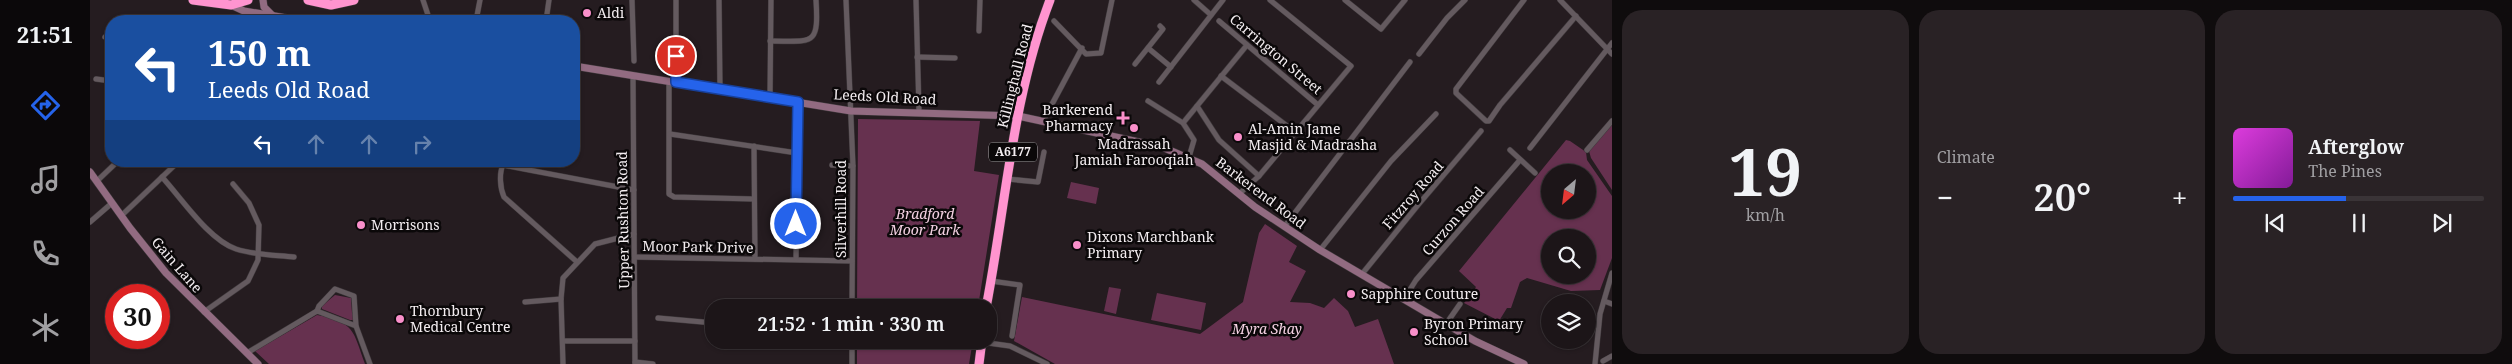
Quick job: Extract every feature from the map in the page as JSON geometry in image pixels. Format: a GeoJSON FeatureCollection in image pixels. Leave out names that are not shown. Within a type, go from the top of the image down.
{"type":"FeatureCollection","features":[{"type":"Feature","properties":{"kind":"highway"},"geometry":{"type":"LineString","coordinates":[[193,0],[231,5],[248,0]]}},
{"type":"Feature","properties":{"kind":"highway"},"geometry":{"type":"LineString","coordinates":[[308,0],[331,5],[354,0]]}},
{"type":"Feature","properties":{"kind":"highway","name":"Killinghall Road"},"geometry":{"type":"LineString","coordinates":[[988,299],[1018,116],[1032,53],[1050,0]]}},
{"type":"Feature","properties":{"kind":"highway"},"geometry":{"type":"LineString","coordinates":[[979,364],[981,349]]}},
{"type":"Feature","properties":{"kind":"main road"},"geometry":{"type":"LineString","coordinates":[[262,0],[269,15]]}},
{"type":"Feature","properties":{"kind":"main road"},"geometry":{"type":"LineString","coordinates":[[231,5],[244,12],[257,15]]}},
{"type":"Feature","properties":{"kind":"main road","name":"Leeds Old Road"},"geometry":{"type":"LineString","coordinates":[[580,67],[851,111],[919,111],[1018,116]]}},
{"type":"Feature","properties":{"kind":"main road","name":"Barkerend Road"},"geometry":{"type":"LineString","coordinates":[[1018,116],[1162,147],[1190,157],[1202,164],[1284,227],[1320,250],[1446,324],[1524,364]]}},
{"type":"Feature","properties":{"kind":"main road","name":"Gain Lane"},"geometry":{"type":"LineString","coordinates":[[90,172],[121,216],[166,273],[258,364]]}},
{"type":"Feature","properties":{"kind":"street"},"geometry":{"type":"LineString","coordinates":[[477,15],[480,0]]}},
{"type":"Feature","properties":{"kind":"street"},"geometry":{"type":"LineString","coordinates":[[547,15],[549,0]]}},
{"type":"Feature","properties":{"kind":"street"},"geometry":{"type":"LineString","coordinates":[[632,0],[634,61]]}},
{"type":"Feature","properties":{"kind":"street"},"geometry":{"type":"LineString","coordinates":[[676,0],[669,194],[674,197],[753,199]]}},
{"type":"Feature","properties":{"kind":"street"},"geometry":{"type":"LineString","coordinates":[[719,0],[720,89]]}},
{"type":"Feature","properties":{"kind":"street"},"geometry":{"type":"LineString","coordinates":[[770,97],[771,0]]}},
{"type":"Feature","properties":{"kind":"street"},"geometry":{"type":"LineString","coordinates":[[770,41],[805,41],[810,38],[818,28],[816,0]]}},
{"type":"Feature","properties":{"kind":"street","name":"Silverhill Road"},"geometry":{"type":"LineString","coordinates":[[846,0],[853,166],[852,299]]}},
{"type":"Feature","properties":{"kind":"street"},"geometry":{"type":"LineString","coordinates":[[916,0],[919,111]]}},
{"type":"Feature","properties":{"kind":"street"},"geometry":{"type":"LineString","coordinates":[[979,31],[980,0]]}},
{"type":"Feature","properties":{"kind":"street"},"geometry":{"type":"LineString","coordinates":[[1054,21],[1086,54],[1101,53],[1112,0]]}},
{"type":"Feature","properties":{"kind":"street","name":"Carrington Street"},"geometry":{"type":"LineString","coordinates":[[1194,0],[1212,15]]}},
{"type":"Feature","properties":{"kind":"street"},"geometry":{"type":"LineString","coordinates":[[1159,82],[1223,0]]}},
{"type":"Feature","properties":{"kind":"street"},"geometry":{"type":"LineString","coordinates":[[1239,194],[1259,176],[1351,66],[1270,0]]}},
{"type":"Feature","properties":{"kind":"street"},"geometry":{"type":"LineString","coordinates":[[1346,0],[1381,29],[1404,0]]}},
{"type":"Feature","properties":{"kind":"street"},"geometry":{"type":"LineString","coordinates":[[1419,54],[1447,18],[1465,0]]}},
{"type":"Feature","properties":{"kind":"street"},"geometry":{"type":"LineString","coordinates":[[1524,0],[1456,89],[1456,94],[1486,121],[1490,121],[1500,105],[1576,16]]}},
{"type":"Feature","properties":{"kind":"street"},"geometry":{"type":"LineString","coordinates":[[1560,0],[1612,54]]}},
{"type":"Feature","properties":{"kind":"street"},"geometry":{"type":"LineString","coordinates":[[424,1],[428,15]]}},
{"type":"Feature","properties":{"kind":"street","name":"Carrington Street"},"geometry":{"type":"LineString","coordinates":[[1219,21],[1318,105]]}},
{"type":"Feature","properties":{"kind":"street"},"geometry":{"type":"LineString","coordinates":[[1134,64],[1163,29],[1160,26]]}},
{"type":"Feature","properties":{"kind":"street"},"geometry":{"type":"LineString","coordinates":[[1530,148],[1612,43]]}},
{"type":"Feature","properties":{"kind":"street"},"geometry":{"type":"LineString","coordinates":[[1183,123],[1247,45]]}},
{"type":"Feature","properties":{"kind":"street"},"geometry":{"type":"LineString","coordinates":[[1043,121],[1082,48]]}},
{"type":"Feature","properties":{"kind":"street"},"geometry":{"type":"LineString","coordinates":[[1148,48],[1171,67]]}},
{"type":"Feature","properties":{"kind":"street"},"geometry":{"type":"LineString","coordinates":[[917,57],[955,58]]}},
{"type":"Feature","properties":{"kind":"street"},"geometry":{"type":"LineString","coordinates":[[1284,227],[1410,62]]}},
{"type":"Feature","properties":{"kind":"street","name":"Upper Rushton Road"},"geometry":{"type":"LineString","coordinates":[[633,76],[635,363]]}},
{"type":"Feature","properties":{"kind":"street"},"geometry":{"type":"LineString","coordinates":[[1221,76],[1295,132]]}},
{"type":"Feature","properties":{"kind":"street"},"geometry":{"type":"LineString","coordinates":[[96,79],[105,80]]}},
{"type":"Feature","properties":{"kind":"street"},"geometry":{"type":"LineString","coordinates":[[1148,101],[1183,123],[1194,140],[1190,157]]}},
{"type":"Feature","properties":{"kind":"street"},"geometry":{"type":"LineString","coordinates":[[796,259],[798,102]]}},
{"type":"Feature","properties":{"kind":"street"},"geometry":{"type":"LineString","coordinates":[[1197,106],[1219,140],[1259,176]]}},
{"type":"Feature","properties":{"kind":"street"},"geometry":{"type":"LineString","coordinates":[[1320,250],[1391,161],[1436,114]]}},
{"type":"Feature","properties":{"kind":"street"},"geometry":{"type":"LineString","coordinates":[[1587,150],[1612,121]]}},
{"type":"Feature","properties":{"kind":"street","name":"Fitzroy Road"},"geometry":{"type":"LineString","coordinates":[[1362,274],[1412,212],[1482,131]]}},
{"type":"Feature","properties":{"kind":"street"},"geometry":{"type":"LineString","coordinates":[[670,134],[797,153]]}},
{"type":"Feature","properties":{"kind":"street"},"geometry":{"type":"LineString","coordinates":[[754,146],[755,259]]}},
{"type":"Feature","properties":{"kind":"street"},"geometry":{"type":"LineString","coordinates":[[1510,150],[1535,173]]}},
{"type":"Feature","properties":{"kind":"street"},"geometry":{"type":"LineString","coordinates":[[1007,179],[1038,182],[1044,152]]}},
{"type":"Feature","properties":{"kind":"street","name":"Curzon Road"},"geometry":{"type":"LineString","coordinates":[[1404,298],[1416,280],[1520,160]]}},
{"type":"Feature","properties":{"kind":"street"},"geometry":{"type":"LineString","coordinates":[[832,164],[853,166]]}},
{"type":"Feature","properties":{"kind":"street"},"geometry":{"type":"LineString","coordinates":[[97,181],[112,167]]}},
{"type":"Feature","properties":{"kind":"street"},"geometry":{"type":"LineString","coordinates":[[121,216],[173,167]]}},
{"type":"Feature","properties":{"kind":"street"},"geometry":{"type":"LineString","coordinates":[[502,167],[501,191],[504,197],[576,262]]}},
{"type":"Feature","properties":{"kind":"street"},"geometry":{"type":"LineString","coordinates":[[520,167],[634,190]]}},
{"type":"Feature","properties":{"kind":"street"},"geometry":{"type":"LineString","coordinates":[[162,177],[219,240],[236,249],[294,257]]}},
{"type":"Feature","properties":{"kind":"street"},"geometry":{"type":"LineString","coordinates":[[204,312],[248,281],[253,273],[259,253],[259,225],[256,215],[250,203],[233,184]]}},
{"type":"Feature","properties":{"kind":"street"},"geometry":{"type":"LineString","coordinates":[[90,222],[112,203]]}},
{"type":"Feature","properties":{"kind":"street"},"geometry":{"type":"LineString","coordinates":[[563,364],[561,299],[563,278],[595,244],[634,234]]}},
{"type":"Feature","properties":{"kind":"street","name":"Moor Park Drive"},"geometry":{"type":"LineString","coordinates":[[634,257],[852,261]]}},
{"type":"Feature","properties":{"kind":"street"},"geometry":{"type":"LineString","coordinates":[[1594,364],[1604,301],[1612,273]]}},
{"type":"Feature","properties":{"kind":"street"},"geometry":{"type":"LineString","coordinates":[[991,281],[1020,285],[1012,336]]}},
{"type":"Feature","properties":{"kind":"street"},"geometry":{"type":"LineString","coordinates":[[247,353],[317,311],[319,306],[335,289],[354,296],[357,315],[356,326],[370,364]]}},
{"type":"Feature","properties":{"kind":"street"},"geometry":{"type":"LineString","coordinates":[[525,302],[561,299]]}},
{"type":"Feature","properties":{"kind":"street"},"geometry":{"type":"LineString","coordinates":[[1604,301],[1612,304]]}},
{"type":"Feature","properties":{"kind":"street"},"geometry":{"type":"LineString","coordinates":[[1446,324],[1460,304]]}},
{"type":"Feature","properties":{"kind":"street"},"geometry":{"type":"LineString","coordinates":[[317,311],[356,326]]}},
{"type":"Feature","properties":{"kind":"street"},"geometry":{"type":"LineString","coordinates":[[658,318],[705,322]]}},
{"type":"Feature","properties":{"kind":"street"},"geometry":{"type":"LineString","coordinates":[[563,342],[635,341]]}},
{"type":"Feature","properties":{"kind":"street"},"geometry":{"type":"LineString","coordinates":[[997,344],[1010,346],[1046,364]]}},
{"type":"Feature","properties":{"kind":"street"},"geometry":{"type":"LineString","coordinates":[[852,349],[852,364]]}},
{"type":"Feature","properties":{"kind":"street"},"geometry":{"type":"LineString","coordinates":[[1603,361],[1612,356]]}},
{"type":"Feature","properties":{"kind":"street"},"geometry":{"type":"LineString","coordinates":[[635,363],[653,364]]}},
{"type":"Feature","properties":{"kind":"green space","name":"Bradford Moor Park"},"geometry":{"type":"Polygon","coordinates":[[[858,119],[980,121],[974,171],[999,175],[979,299],[857,299],[858,119]]]}},
{"type":"Feature","properties":{"kind":"green space"},"geometry":{"type":"Polygon","coordinates":[[[1612,124],[1612,190],[1591,158],[1589,151],[1612,124]]]}},
{"type":"Feature","properties":{"kind":"green space"},"geometry":{"type":"Polygon","coordinates":[[[1566,140],[1586,152],[1590,164],[1546,164],[1566,140]]]}},
{"type":"Feature","properties":{"kind":"green space"},"geometry":{"type":"Polygon","coordinates":[[[1541,171],[1541,219],[1596,219],[1596,173],[1612,196],[1612,258],[1600,290],[1571,291],[1547,284],[1596,284],[1596,229],[1541,229],[1541,282],[1527,278],[1520,282],[1511,308],[1507,308],[1499,321],[1464,303],[1476,287],[1459,271],[1541,171]]]}},
{"type":"Feature","properties":{"kind":"green space"},"geometry":{"type":"Polygon","coordinates":[[[1071,182],[1099,188],[1096,204],[1067,198],[1071,182]]]}},
{"type":"Feature","properties":{"kind":"green space","name":"Myra Shay"},"geometry":{"type":"Polygon","coordinates":[[[1265,224],[1297,246],[1289,262],[1306,271],[1290,302],[1310,303],[1324,308],[1334,298],[1348,311],[1355,327],[1378,319],[1394,364],[1055,364],[1014,341],[1022,297],[1200,334],[1243,302],[1259,233],[1265,224]]]}},
{"type":"Feature","properties":{"kind":"green space"},"geometry":{"type":"Polygon","coordinates":[[[1109,287],[1121,289],[1116,314],[1104,311],[1109,287]]]}},
{"type":"Feature","properties":{"kind":"green space"},"geometry":{"type":"Polygon","coordinates":[[[1157,293],[1206,303],[1201,330],[1151,320],[1157,293]]]}},
{"type":"Feature","properties":{"kind":"green space"},"geometry":{"type":"Polygon","coordinates":[[[335,295],[351,298],[352,313],[355,315],[353,320],[322,309],[322,306],[335,295]]]}},
{"type":"Feature","properties":{"kind":"green space"},"geometry":{"type":"Polygon","coordinates":[[[317,315],[339,321],[351,330],[358,343],[365,364],[269,364],[255,351],[317,315]]]}},
{"type":"Feature","properties":{"kind":"green space"},"geometry":{"type":"Polygon","coordinates":[[[857,349],[972,349],[969,364],[857,364],[857,349]]]}},
{"type":"Feature","properties":{"kind":"place","name":"Aldi"},"geometry":{"type":"Point","coordinates":[587,13]}},
{"type":"Feature","properties":{"kind":"place","name":"Barkerend Pharmacy"},"geometry":{"type":"Point","coordinates":[1123,118]}},
{"type":"Feature","properties":{"kind":"place","name":"Madrassah Jamiah Farooqiah"},"geometry":{"type":"Point","coordinates":[1134,128]}},
{"type":"Feature","properties":{"kind":"place","name":"Al-Amin Jame Masjid & Madrasha"},"geometry":{"type":"Point","coordinates":[1238,137]}},
{"type":"Feature","properties":{"kind":"place","name":"Morrisons"},"geometry":{"type":"Point","coordinates":[361,225]}},
{"type":"Feature","properties":{"kind":"place","name":"Dixons Marchbank Primary"},"geometry":{"type":"Point","coordinates":[1077,245]}},
{"type":"Feature","properties":{"kind":"place","name":"Sapphire Couture"},"geometry":{"type":"Point","coordinates":[1351,294]}},
{"type":"Feature","properties":{"kind":"place","name":"Thornbury Medical Centre"},"geometry":{"type":"Point","coordinates":[400,319]}},
{"type":"Feature","properties":{"kind":"place","name":"Byron Primary School"},"geometry":{"type":"Point","coordinates":[1414,332]}},
{"type":"Feature","properties":{"kind":"route"},"geometry":{"type":"LineString","coordinates":[[676,56],[676,82],[798,102],[796,130],[796,224]]}}]}
